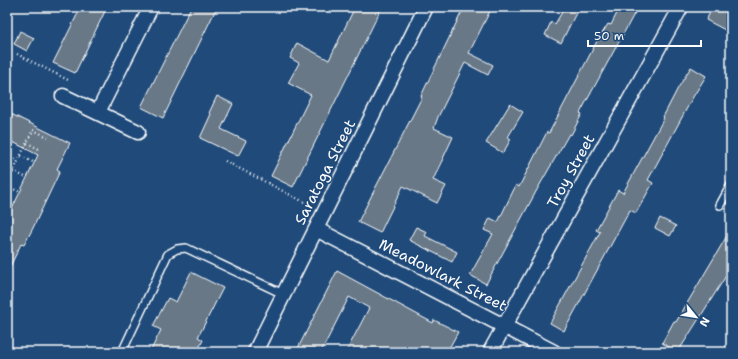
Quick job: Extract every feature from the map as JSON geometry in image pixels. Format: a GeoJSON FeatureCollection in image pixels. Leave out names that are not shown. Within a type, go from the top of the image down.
{"type":"FeatureCollection","features":[{"type":"Feature","properties":{"kind":"street"},"geometry":{"type":"LineString","coordinates":[[98,112],[151,7]]}},
{"type":"Feature","properties":{"kind":"street","name":"Saratoga Street"},"geometry":{"type":"LineString","coordinates":[[255,352],[426,7]]}},
{"type":"Feature","properties":{"kind":"street","name":"Troy Street"},"geometry":{"type":"LineString","coordinates":[[490,352],[681,7]]}},
{"type":"Feature","properties":{"kind":"street"},"geometry":{"type":"LineString","coordinates":[[63,96],[138,132]]}},
{"type":"Feature","properties":{"kind":"street","name":"Meadowlark Street"},"geometry":{"type":"LineString","coordinates":[[316,229],[554,352]]}},
{"type":"Feature","properties":{"kind":"lane"},"geometry":{"type":"LineString","coordinates":[[720,205],[731,186]]}},
{"type":"Feature","properties":{"kind":"lane"},"geometry":{"type":"LineString","coordinates":[[122,352],[168,254],[177,249],[186,248],[201,254],[283,294]]}},
{"type":"Feature","properties":{"kind":"path"},"geometry":{"type":"LineString","coordinates":[[17,54],[68,80]]}},
{"type":"Feature","properties":{"kind":"path"},"geometry":{"type":"LineString","coordinates":[[20,192],[7,185],[27,143],[34,130],[48,137]]}},
{"type":"Feature","properties":{"kind":"path"},"geometry":{"type":"LineString","coordinates":[[14,142],[7,155],[18,161]]}},
{"type":"Feature","properties":{"kind":"path"},"geometry":{"type":"LineString","coordinates":[[27,143],[41,150]]}},
{"type":"Feature","properties":{"kind":"path"},"geometry":{"type":"LineString","coordinates":[[21,156],[35,162]]}},
{"type":"Feature","properties":{"kind":"path"},"geometry":{"type":"LineString","coordinates":[[225,161],[308,204]]}},
{"type":"Feature","properties":{"kind":"path"},"geometry":{"type":"LineString","coordinates":[[13,172],[27,178]]}},
{"type":"Feature","properties":{"kind":"building"},"geometry":{"type":"Polygon","coordinates":[[[81,7],[107,7],[75,73],[53,63],[81,7]]]}},
{"type":"Feature","properties":{"kind":"building"},"geometry":{"type":"Polygon","coordinates":[[[191,7],[217,7],[163,118],[141,107],[191,7]]]}},
{"type":"Feature","properties":{"kind":"building"},"geometry":{"type":"Polygon","coordinates":[[[355,7],[382,7],[293,187],[271,176],[311,95],[288,83],[299,63],[290,58],[297,43],[329,60],[355,7]]]}},
{"type":"Feature","properties":{"kind":"building"},"geometry":{"type":"Polygon","coordinates":[[[464,7],[492,7],[469,53],[493,65],[488,75],[465,63],[438,117],[434,128],[453,137],[433,180],[446,186],[437,203],[403,186],[380,233],[358,222],[422,97],[421,96],[464,7]]]}},
{"type":"Feature","properties":{"kind":"building"},"geometry":{"type":"Polygon","coordinates":[[[565,7],[579,7],[561,43],[545,35],[551,22],[555,24],[565,7]]]}},
{"type":"Feature","properties":{"kind":"building"},"geometry":{"type":"Polygon","coordinates":[[[620,7],[638,7],[580,113],[582,114],[571,135],[569,134],[538,188],[486,284],[470,275],[493,234],[484,230],[490,218],[498,222],[516,185],[519,187],[547,132],[549,133],[596,43],[608,24],[611,25],[620,7]]]}},
{"type":"Feature","properties":{"kind":"building"},"geometry":{"type":"Polygon","coordinates":[[[713,7],[731,7],[731,33],[706,20],[713,7]]]}},
{"type":"Feature","properties":{"kind":"building"},"geometry":{"type":"Polygon","coordinates":[[[20,31],[34,38],[27,51],[14,44],[20,31]]]}},
{"type":"Feature","properties":{"kind":"building"},"geometry":{"type":"Polygon","coordinates":[[[691,67],[706,76],[648,180],[653,183],[636,213],[630,210],[564,331],[550,323],[600,232],[596,230],[618,190],[623,193],[664,118],[663,117],[678,88],[691,67]]]}},
{"type":"Feature","properties":{"kind":"building"},"geometry":{"type":"Polygon","coordinates":[[[217,96],[233,104],[221,129],[246,141],[238,156],[200,138],[217,96]]]}},
{"type":"Feature","properties":{"kind":"building"},"geometry":{"type":"Polygon","coordinates":[[[510,104],[523,112],[508,137],[511,139],[503,153],[486,143],[510,104]]]}},
{"type":"Feature","properties":{"kind":"building"},"geometry":{"type":"Polygon","coordinates":[[[7,112],[70,143],[57,169],[60,171],[33,228],[24,245],[21,244],[7,273],[7,219],[38,155],[7,139],[7,112]]]}},
{"type":"Feature","properties":{"kind":"building"},"geometry":{"type":"Polygon","coordinates":[[[660,218],[676,226],[670,236],[655,228],[660,218]]]}},
{"type":"Feature","properties":{"kind":"building"},"geometry":{"type":"Polygon","coordinates":[[[416,227],[427,232],[425,236],[457,252],[452,262],[409,240],[416,227]]]}},
{"type":"Feature","properties":{"kind":"building"},"geometry":{"type":"Polygon","coordinates":[[[731,229],[731,268],[678,352],[662,343],[731,229]]]}},
{"type":"Feature","properties":{"kind":"building"},"geometry":{"type":"Polygon","coordinates":[[[337,271],[433,323],[434,320],[458,332],[447,352],[346,352],[369,308],[349,297],[321,352],[296,352],[337,271]]]}},
{"type":"Feature","properties":{"kind":"building"},"geometry":{"type":"Polygon","coordinates":[[[191,272],[223,288],[198,337],[203,340],[197,352],[150,352],[161,330],[153,326],[168,298],[176,302],[191,272]]]}}]}
